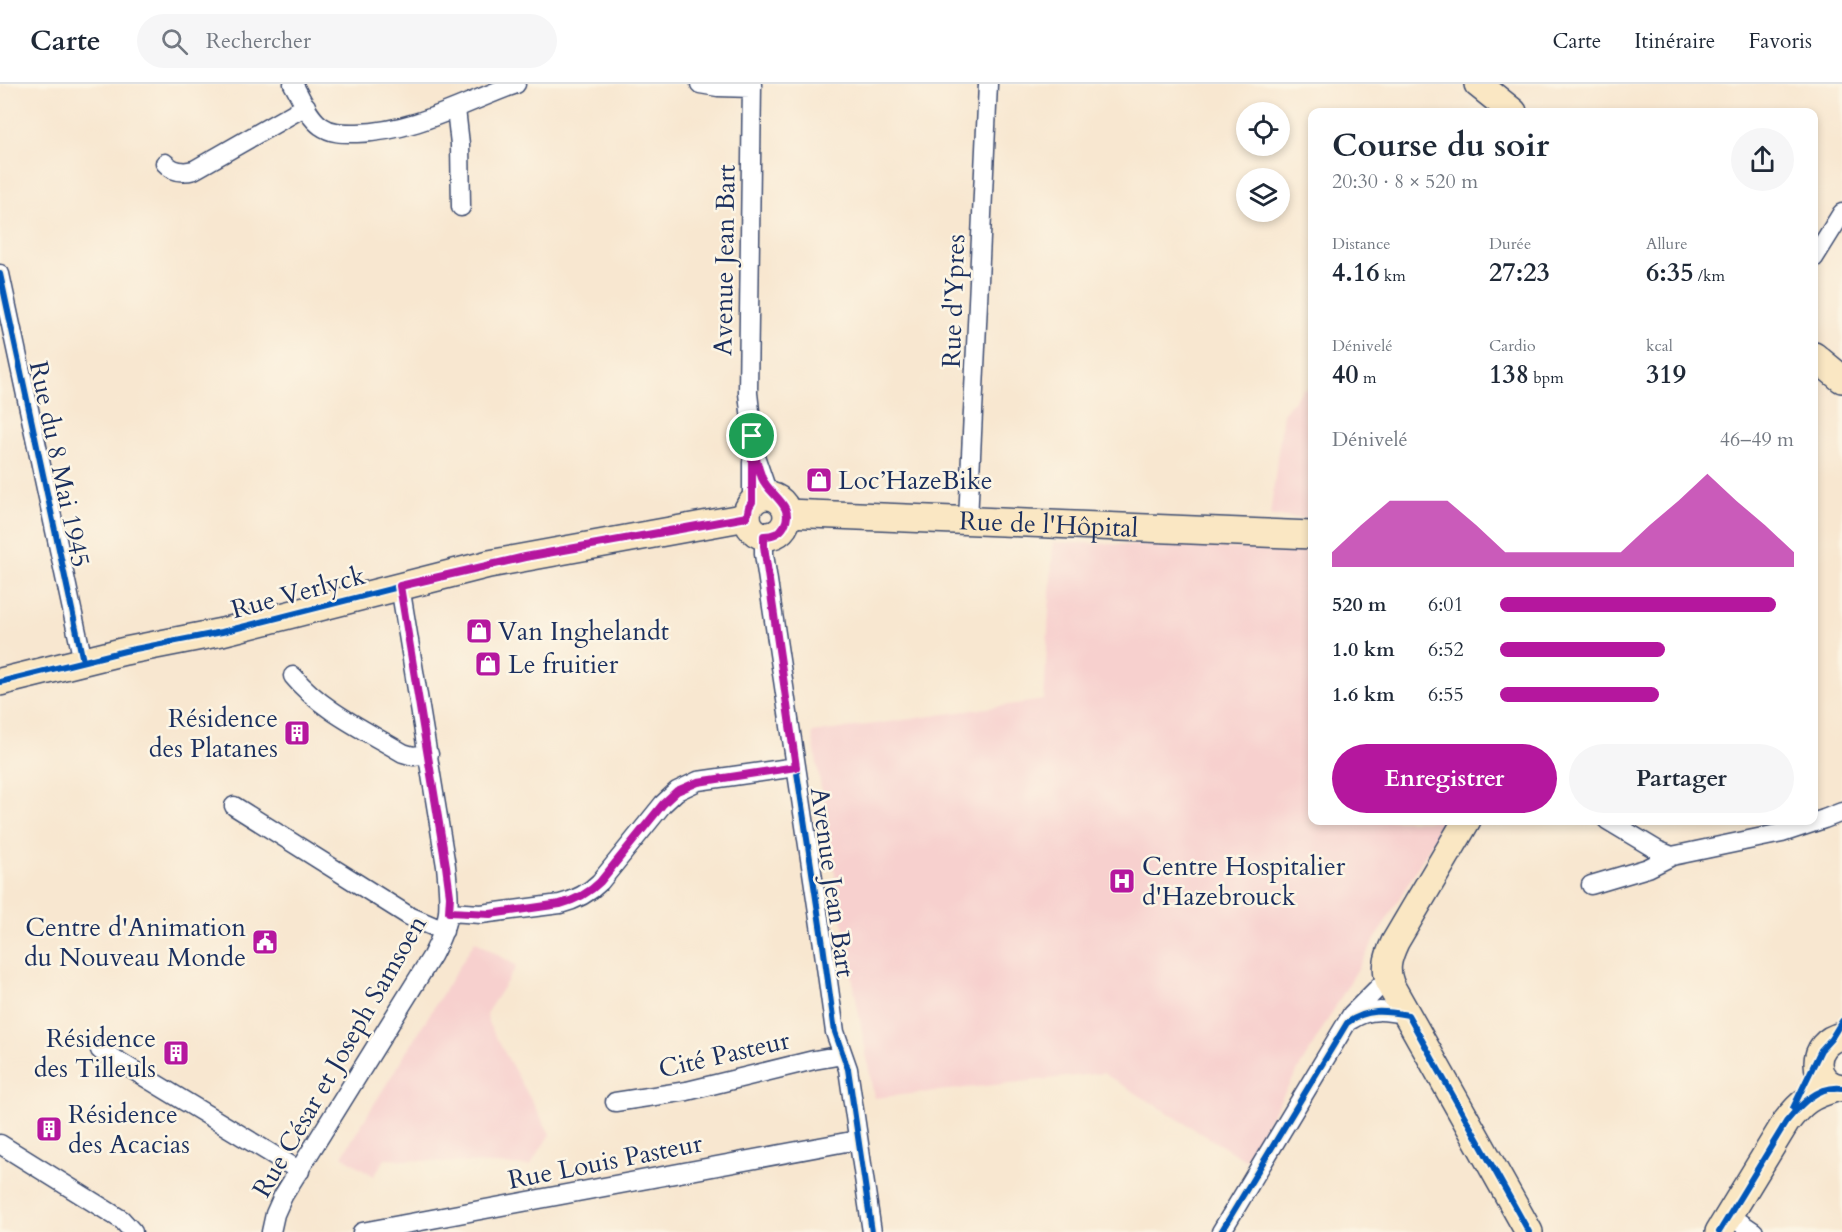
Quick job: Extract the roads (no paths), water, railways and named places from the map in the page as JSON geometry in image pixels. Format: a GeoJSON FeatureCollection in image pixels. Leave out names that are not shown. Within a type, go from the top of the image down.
{"type":"FeatureCollection","features":[{"type":"Feature","properties":{"kind":"street"},"geometry":{"type":"LineString","coordinates":[[293,84],[313,117],[322,127],[344,133],[378,132],[405,127],[434,118],[512,85]]}},
{"type":"Feature","properties":{"kind":"street"},"geometry":{"type":"LineString","coordinates":[[700,84],[718,87],[752,86]]}},
{"type":"Feature","properties":{"kind":"street","name":"Rue d'Ypres"},"geometry":{"type":"LineString","coordinates":[[968,521],[987,84]]}},
{"type":"Feature","properties":{"kind":"street"},"geometry":{"type":"LineString","coordinates":[[1478,84],[1508,108]]}},
{"type":"Feature","properties":{"kind":"street","name":"Avenue Jean Bart"},"geometry":{"type":"LineString","coordinates":[[752,86],[747,377],[752,436],[762,478],[765,513],[764,554],[835,1032],[848,1069],[872,1232]]}},
{"type":"Feature","properties":{"kind":"street"},"geometry":{"type":"LineString","coordinates":[[165,163],[176,171],[194,170],[306,106]]}},
{"type":"Feature","properties":{"kind":"street"},"geometry":{"type":"LineString","coordinates":[[456,109],[460,144],[461,207]]}},
{"type":"Feature","properties":{"kind":"street"},"geometry":{"type":"LineString","coordinates":[[1818,252],[1842,213]]}},
{"type":"Feature","properties":{"kind":"street","name":"Rue du 8 Mai 1945"},"geometry":{"type":"LineString","coordinates":[[0,274],[83,661]]}},
{"type":"Feature","properties":{"kind":"street"},"geometry":{"type":"LineString","coordinates":[[1818,359],[1842,379]]}},
{"type":"Feature","properties":{"kind":"street","name":"Rue de l'Hôpital"},"geometry":{"type":"LineString","coordinates":[[765,513],[1308,535]]}},
{"type":"Feature","properties":{"kind":"street","name":"Rue Verlyck"},"geometry":{"type":"LineString","coordinates":[[0,682],[125,651],[210,635],[400,586],[525,557],[765,513]]}},
{"type":"Feature","properties":{"kind":"street","name":"Rue César et Joseph Samsoen"},"geometry":{"type":"LineString","coordinates":[[271,1232],[279,1204],[432,956],[444,931],[449,912],[450,896],[446,866],[400,586]]}},
{"type":"Feature","properties":{"kind":"street"},"geometry":{"type":"LineString","coordinates":[[293,676],[323,705],[403,753],[413,756],[429,754]]}},
{"type":"Feature","properties":{"kind":"street"},"geometry":{"type":"LineString","coordinates":[[449,912],[490,914],[571,901],[591,891],[600,882],[663,804],[684,787],[706,780],[796,767]]}},
{"type":"Feature","properties":{"kind":"street"},"geometry":{"type":"LineString","coordinates":[[234,806],[409,916],[444,931]]}},
{"type":"Feature","properties":{"kind":"street"},"geometry":{"type":"LineString","coordinates":[[1818,821],[1842,812]]}},
{"type":"Feature","properties":{"kind":"street"},"geometry":{"type":"LineString","coordinates":[[1464,825],[1395,942],[1387,964],[1388,978],[1529,1232]]}},
{"type":"Feature","properties":{"kind":"street"},"geometry":{"type":"LineString","coordinates":[[1615,825],[1657,850],[1672,856]]}},
{"type":"Feature","properties":{"kind":"street"},"geometry":{"type":"LineString","coordinates":[[1591,885],[1648,868],[1672,856],[1782,833],[1806,825]]}},
{"type":"Feature","properties":{"kind":"street"},"geometry":{"type":"LineString","coordinates":[[1221,1232],[1355,1010],[1388,978]]}},
{"type":"Feature","properties":{"kind":"street"},"geometry":{"type":"LineString","coordinates":[[1347,1023],[1371,1011],[1389,1011],[1408,1015]]}},
{"type":"Feature","properties":{"kind":"street"},"geometry":{"type":"LineString","coordinates":[[1833,1038],[1819,1069],[1826,1082],[1839,1088]]}},
{"type":"Feature","properties":{"kind":"street"},"geometry":{"type":"LineString","coordinates":[[1754,1232],[1724,1223],[1786,1122],[1833,1038]]}},
{"type":"Feature","properties":{"kind":"street"},"geometry":{"type":"LineString","coordinates":[[100,1050],[300,1171]]}},
{"type":"Feature","properties":{"kind":"street","name":"Cité Pasteur"},"geometry":{"type":"LineString","coordinates":[[615,1102],[687,1090],[843,1055]]}},
{"type":"Feature","properties":{"kind":"street"},"geometry":{"type":"LineString","coordinates":[[1786,1122],[1809,1098],[1819,1092],[1839,1088]]}},
{"type":"Feature","properties":{"kind":"street","name":"Rue Louis Pasteur"},"geometry":{"type":"LineString","coordinates":[[362,1232],[857,1140]]}},
{"type":"Feature","properties":{"kind":"street"},"geometry":{"type":"LineString","coordinates":[[0,1144],[122,1220],[133,1232]]}},
{"type":"Feature","properties":{"kind":"place","name":"Loc’HazeBike"},"geometry":{"type":"Point","coordinates":[819,480]}},
{"type":"Feature","properties":{"kind":"place","name":"Van Inghelandt"},"geometry":{"type":"Point","coordinates":[479,631]}},
{"type":"Feature","properties":{"kind":"place","name":"Le fruitier"},"geometry":{"type":"Point","coordinates":[488,664]}},
{"type":"Feature","properties":{"kind":"place","name":"Résidence des Platanes"},"geometry":{"type":"Point","coordinates":[297,733]}},
{"type":"Feature","properties":{"kind":"place","name":"Centre Hospitalier d'Hazebrouck"},"geometry":{"type":"Point","coordinates":[1122,881]}},
{"type":"Feature","properties":{"kind":"place","name":"Centre d'Animation du Nouveau Monde"},"geometry":{"type":"Point","coordinates":[265,942]}},
{"type":"Feature","properties":{"kind":"place","name":"Résidence des Tilleuls"},"geometry":{"type":"Point","coordinates":[176,1053]}},
{"type":"Feature","properties":{"kind":"place","name":"Résidence des Acacias"},"geometry":{"type":"Point","coordinates":[49,1129]}}]}
